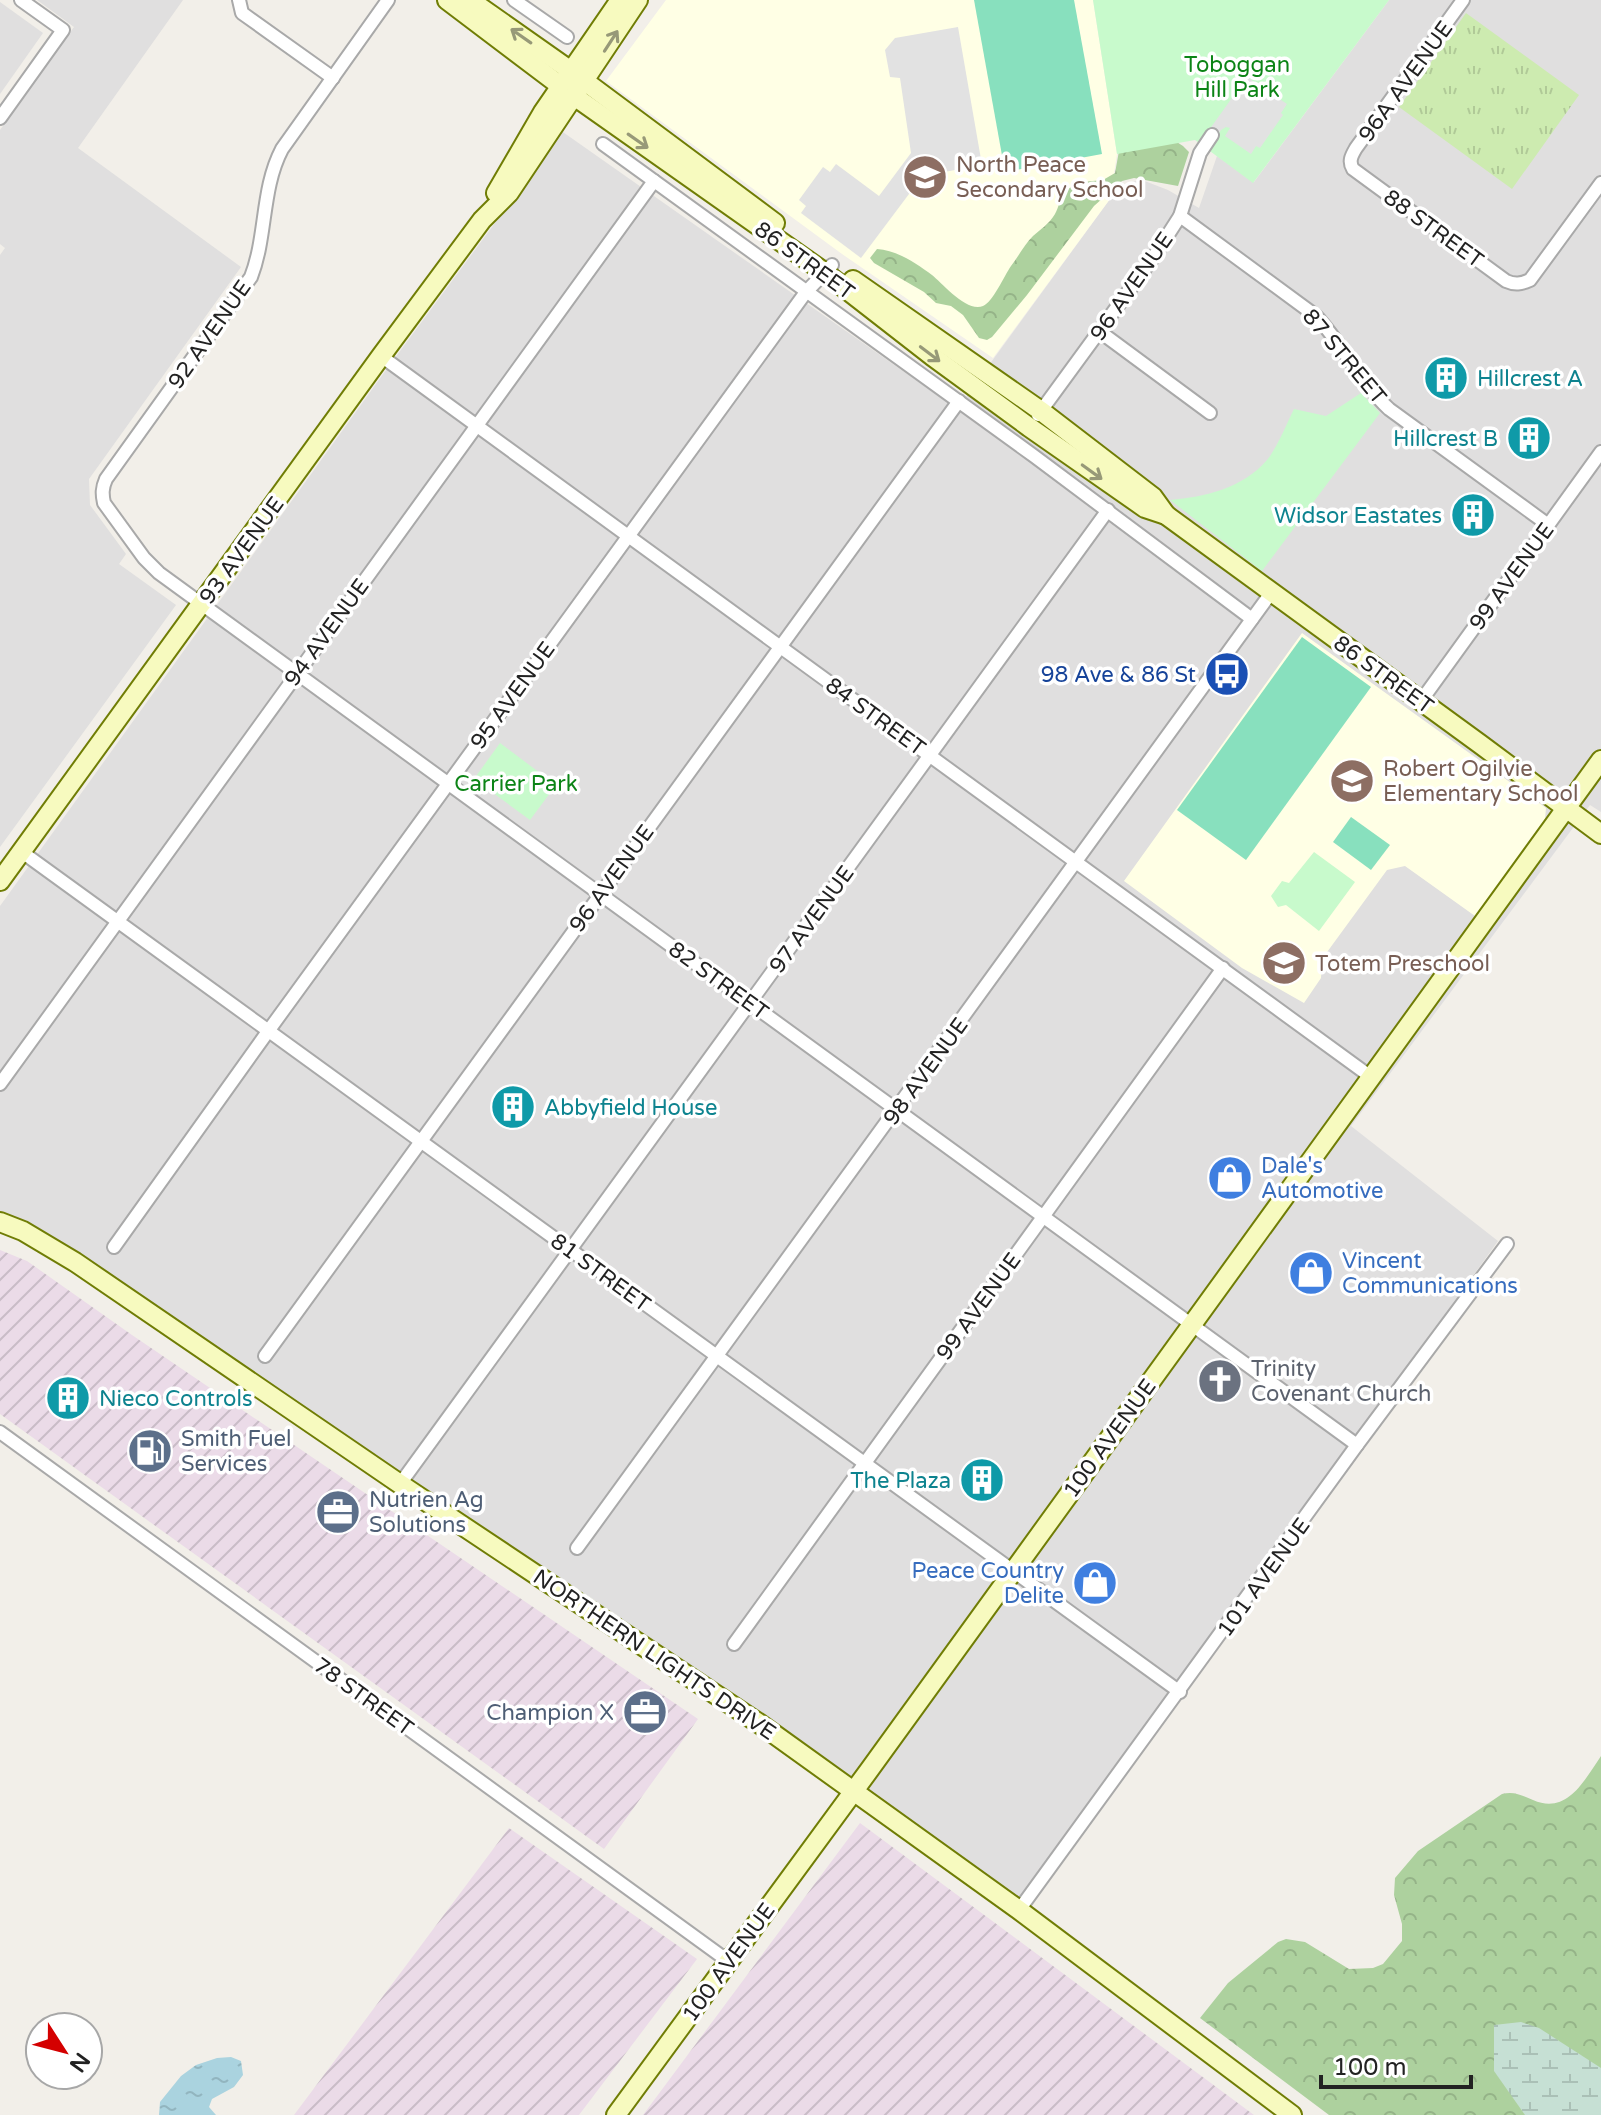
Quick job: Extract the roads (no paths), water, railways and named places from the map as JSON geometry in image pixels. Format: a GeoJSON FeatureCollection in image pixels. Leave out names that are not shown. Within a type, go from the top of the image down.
{"type":"FeatureCollection","features":[{"type":"Feature","properties":{"kind":"main road","name":"86 STREET"},"geometry":{"type":"LineString","coordinates":[[447,0],[573,84],[828,269],[1041,411],[1153,497],[1166,515],[1601,834]]}},
{"type":"Feature","properties":{"kind":"main road","name":"86 STREET"},"geometry":{"type":"LineString","coordinates":[[470,0],[573,84]]}},
{"type":"Feature","properties":{"kind":"main road","name":"93 AVENUE"},"geometry":{"type":"LineString","coordinates":[[573,84],[620,0]]}},
{"type":"Feature","properties":{"kind":"main road","name":"93 AVENUE"},"geometry":{"type":"LineString","coordinates":[[0,881],[482,220],[531,131],[573,84],[638,0]]}},
{"type":"Feature","properties":{"kind":"main road","name":"86 STREET"},"geometry":{"type":"LineString","coordinates":[[828,269],[932,356],[1029,427],[1145,508],[1166,515]]}},
{"type":"Feature","properties":{"kind":"main road","name":"100 AVENUE"},"geometry":{"type":"LineString","coordinates":[[616,2115],[1601,760]]}},
{"type":"Feature","properties":{"kind":"main road","name":"NORTHERN LIGHTS DRIVE"},"geometry":{"type":"LineString","coordinates":[[0,1222],[23,1231],[75,1262],[760,1724],[1019,1910],[1292,2115]]}},
{"type":"Feature","properties":{"kind":"street"},"geometry":{"type":"LineString","coordinates":[[0,118],[63,30],[21,0]]}},
{"type":"Feature","properties":{"kind":"street"},"geometry":{"type":"LineString","coordinates":[[239,0],[242,13],[333,78]]}},
{"type":"Feature","properties":{"kind":"street","name":"92 AVENUE"},"geometry":{"type":"LineString","coordinates":[[102,494],[112,470],[251,277],[269,182],[276,161],[388,0]]}},
{"type":"Feature","properties":{"kind":"street"},"geometry":{"type":"LineString","coordinates":[[514,0],[567,37]]}},
{"type":"Feature","properties":{"kind":"street","name":"96A AVENUE"},"geometry":{"type":"LineString","coordinates":[[1350,164],[1356,148],[1463,0]]}},
{"type":"Feature","properties":{"kind":"street","name":"96 AVENUE"},"geometry":{"type":"LineString","coordinates":[[1029,427],[1180,216],[1200,153],[1212,135]]}},
{"type":"Feature","properties":{"kind":"street","name":"86 STREET"},"geometry":{"type":"LineString","coordinates":[[603,144],[1108,510],[1252,619]]}},
{"type":"Feature","properties":{"kind":"street","name":"88 STREET"},"geometry":{"type":"LineString","coordinates":[[1350,164],[1514,284],[1530,280],[1601,183]]}},
{"type":"Feature","properties":{"kind":"street","name":"94 AVENUE"},"geometry":{"type":"LineString","coordinates":[[0,1084],[654,181]]}},
{"type":"Feature","properties":{"kind":"street","name":"87 STREET"},"geometry":{"type":"LineString","coordinates":[[1180,216],[1316,316],[1371,391],[1389,409],[1547,524]]}},
{"type":"Feature","properties":{"kind":"street","name":"95 AVENUE"},"geometry":{"type":"LineString","coordinates":[[114,1247],[806,292],[828,269]]}},
{"type":"Feature","properties":{"kind":"street"},"geometry":{"type":"LineString","coordinates":[[1099,331],[1210,413]]}},
{"type":"Feature","properties":{"kind":"street","name":"84 STREET"},"geometry":{"type":"LineString","coordinates":[[381,356],[1371,1077]]}},
{"type":"Feature","properties":{"kind":"street","name":"96 AVENUE"},"geometry":{"type":"LineString","coordinates":[[265,1356],[959,401]]}},
{"type":"Feature","properties":{"kind":"street","name":"99 AVENUE"},"geometry":{"type":"LineString","coordinates":[[1421,701],[1601,452]]}},
{"type":"Feature","properties":{"kind":"street","name":"82 STREET"},"geometry":{"type":"LineString","coordinates":[[102,494],[104,503],[151,566],[1357,1445]]}},
{"type":"Feature","properties":{"kind":"street","name":"97 AVENUE"},"geometry":{"type":"LineString","coordinates":[[400,1484],[1108,510]]}},
{"type":"Feature","properties":{"kind":"street","name":"98 AVENUE"},"geometry":{"type":"LineString","coordinates":[[577,1548],[1271,593]]}},
{"type":"Feature","properties":{"kind":"street","name":"81 STREET"},"geometry":{"type":"LineString","coordinates":[[22,852],[1180,1692]]}},
{"type":"Feature","properties":{"kind":"street","name":"99 AVENUE"},"geometry":{"type":"LineString","coordinates":[[734,1644],[1223,968]]}},
{"type":"Feature","properties":{"kind":"street","name":"101 AVENUE"},"geometry":{"type":"LineString","coordinates":[[1019,1910],[1507,1244]]}},
{"type":"Feature","properties":{"kind":"street","name":"78 STREET"},"geometry":{"type":"LineString","coordinates":[[0,1432],[728,1961]]}},
{"type":"Feature","properties":{"kind":"water"},"geometry":{"type":"Polygon","coordinates":[[[231,2057],[241,2061],[243,2075],[234,2087],[212,2099],[209,2107],[216,2115],[159,2115],[160,2102],[181,2076],[196,2065],[231,2057]]]}},
{"type":"Feature","properties":{"kind":"place","name":"North Peace Secondary School"},"geometry":{"type":"Point","coordinates":[925,177]}},
{"type":"Feature","properties":{"kind":"place","name":"Hillcrest A"},"geometry":{"type":"Point","coordinates":[1446,378]}},
{"type":"Feature","properties":{"kind":"place","name":"Hillcrest B"},"geometry":{"type":"Point","coordinates":[1529,438]}},
{"type":"Feature","properties":{"kind":"place","name":"Widsor Eastates"},"geometry":{"type":"Point","coordinates":[1473,515]}},
{"type":"Feature","properties":{"kind":"place","name":"98 Ave & 86 St"},"geometry":{"type":"Point","coordinates":[1227,674]}},
{"type":"Feature","properties":{"kind":"place","name":"Robert Ogilvie Elementary School"},"geometry":{"type":"Point","coordinates":[1352,781]}},
{"type":"Feature","properties":{"kind":"place","name":"Totem Preschool"},"geometry":{"type":"Point","coordinates":[1284,963]}},
{"type":"Feature","properties":{"kind":"place","name":"Abbyfield House"},"geometry":{"type":"Point","coordinates":[513,1107]}},
{"type":"Feature","properties":{"kind":"place","name":"Dale's Automotive"},"geometry":{"type":"Point","coordinates":[1230,1178]}},
{"type":"Feature","properties":{"kind":"place","name":"Vincent Communications"},"geometry":{"type":"Point","coordinates":[1311,1273]}},
{"type":"Feature","properties":{"kind":"place","name":"Trinity Covenant Church"},"geometry":{"type":"Point","coordinates":[1220,1381]}},
{"type":"Feature","properties":{"kind":"place","name":"Nieco Controls"},"geometry":{"type":"Point","coordinates":[68,1398]}},
{"type":"Feature","properties":{"kind":"place","name":"Smith Fuel Services"},"geometry":{"type":"Point","coordinates":[150,1451]}},
{"type":"Feature","properties":{"kind":"place","name":"The Plaza"},"geometry":{"type":"Point","coordinates":[982,1480]}},
{"type":"Feature","properties":{"kind":"place","name":"Nutrien Ag Solutions"},"geometry":{"type":"Point","coordinates":[338,1512]}},
{"type":"Feature","properties":{"kind":"place","name":"Peace Country Delite"},"geometry":{"type":"Point","coordinates":[1095,1583]}},
{"type":"Feature","properties":{"kind":"place","name":"Champion X"},"geometry":{"type":"Point","coordinates":[645,1712]}},
{"type":"Feature","properties":{"kind":"park label","name":"Toboggan Hill Park"},"geometry":{"type":"Point","coordinates":[1237,76]}},
{"type":"Feature","properties":{"kind":"park label","name":"Carrier Park"},"geometry":{"type":"Point","coordinates":[516,783]}}]}
